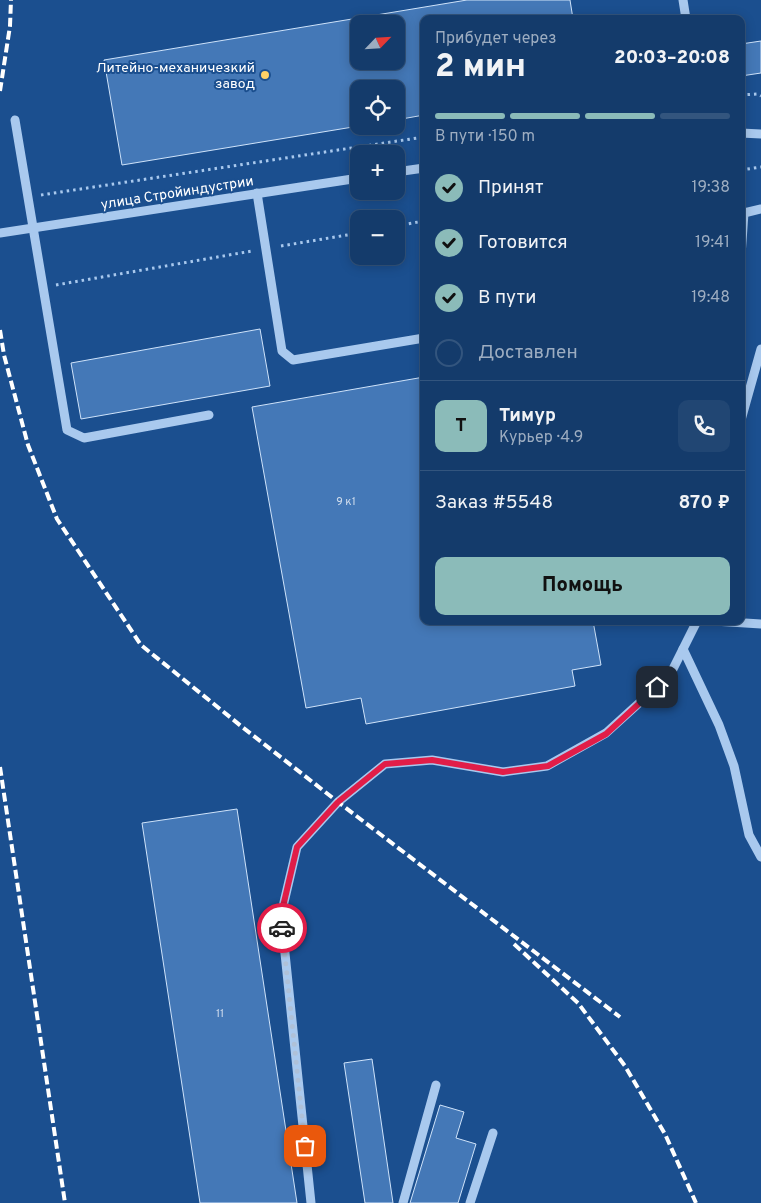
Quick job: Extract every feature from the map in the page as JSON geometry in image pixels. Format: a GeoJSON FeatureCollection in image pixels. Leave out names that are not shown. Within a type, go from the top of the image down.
{"type":"FeatureCollection","features":[{"type":"Feature","properties":{"kind":"street"},"geometry":{"type":"LineString","coordinates":[[683,0],[685,15]]}},
{"type":"Feature","properties":{"kind":"street"},"geometry":{"type":"LineString","coordinates":[[15,120],[67,430],[84,438],[209,416]]}},
{"type":"Feature","properties":{"kind":"street"},"geometry":{"type":"LineString","coordinates":[[745,133],[761,134]]}},
{"type":"Feature","properties":{"kind":"street"},"geometry":{"type":"LineString","coordinates":[[405,171],[420,169]]}},
{"type":"Feature","properties":{"kind":"street","name":"улица Стройиндустрии"},"geometry":{"type":"LineString","coordinates":[[0,233],[350,179]]}},
{"type":"Feature","properties":{"kind":"street"},"geometry":{"type":"LineString","coordinates":[[257,193],[282,351],[293,360],[420,339]]}},
{"type":"Feature","properties":{"kind":"street"},"geometry":{"type":"LineString","coordinates":[[745,213],[761,209]]}},
{"type":"Feature","properties":{"kind":"street"},"geometry":{"type":"LineString","coordinates":[[745,409],[759,371],[761,349]]}},
{"type":"Feature","properties":{"kind":"street"},"geometry":{"type":"LineString","coordinates":[[745,623],[761,624]]}},
{"type":"Feature","properties":{"kind":"street"},"geometry":{"type":"LineString","coordinates":[[311,1203],[281,915],[297,847],[338,802],[385,764],[432,760],[503,772],[548,766],[606,734],[670,675],[696,625]]}},
{"type":"Feature","properties":{"kind":"street"},"geometry":{"type":"LineString","coordinates":[[683,650],[719,725],[734,766],[749,835],[761,857]]}},
{"type":"Feature","properties":{"kind":"street"},"geometry":{"type":"LineString","coordinates":[[403,1203],[436,1086]]}},
{"type":"Feature","properties":{"kind":"street"},"geometry":{"type":"LineString","coordinates":[[470,1203],[493,1134]]}},
{"type":"Feature","properties":{"kind":"path"},"geometry":{"type":"LineString","coordinates":[[745,94],[761,96]]}},
{"type":"Feature","properties":{"kind":"path"},"geometry":{"type":"LineString","coordinates":[[27,197],[420,138]]}},
{"type":"Feature","properties":{"kind":"path"},"geometry":{"type":"LineString","coordinates":[[745,169],[761,167]]}},
{"type":"Feature","properties":{"kind":"path"},"geometry":{"type":"LineString","coordinates":[[405,225],[420,223]]}},
{"type":"Feature","properties":{"kind":"path"},"geometry":{"type":"LineString","coordinates":[[52,285],[350,235]]}},
{"type":"Feature","properties":{"kind":"building","name":"Литейно-механичезкий завод"},"geometry":{"type":"Polygon","coordinates":[[[467,0],[570,0],[572,15],[420,15],[420,116],[405,118],[405,80],[350,80],[350,127],[122,165],[104,60],[350,19],[350,70],[405,70],[405,15],[376,15],[467,0]]]}},
{"type":"Feature","properties":{"kind":"building"},"geometry":{"type":"Polygon","coordinates":[[[761,41],[761,73],[745,75],[745,43],[761,41]]]}},
{"type":"Feature","properties":{"kind":"building"},"geometry":{"type":"Polygon","coordinates":[[[260,329],[270,386],[81,419],[71,363],[260,329]]]}},
{"type":"Feature","properties":{"kind":"building"},"geometry":{"type":"Polygon","coordinates":[[[420,378],[420,625],[594,625],[601,665],[572,670],[575,686],[366,724],[361,698],[306,708],[252,407],[420,378]]]}},
{"type":"Feature","properties":{"kind":"building"},"geometry":{"type":"Polygon","coordinates":[[[237,809],[297,1203],[200,1203],[142,823],[237,809]]]}},
{"type":"Feature","properties":{"kind":"building"},"geometry":{"type":"Polygon","coordinates":[[[372,1059],[393,1203],[365,1203],[344,1063],[372,1059]]]}},
{"type":"Feature","properties":{"kind":"building"},"geometry":{"type":"Polygon","coordinates":[[[440,1105],[464,1112],[456,1138],[476,1144],[458,1203],[410,1203],[440,1105]]]}},
{"type":"Feature","properties":{"kind":"railway"},"geometry":{"type":"LineString","coordinates":[[0,91],[10,26],[11,0]]}},
{"type":"Feature","properties":{"kind":"railway"},"geometry":{"type":"LineString","coordinates":[[0,330],[4,355],[28,445],[57,519],[141,645],[338,802],[620,1017]]}},
{"type":"Feature","properties":{"kind":"railway"},"geometry":{"type":"LineString","coordinates":[[0,767],[65,1203]]}},
{"type":"Feature","properties":{"kind":"railway"},"geometry":{"type":"LineString","coordinates":[[514,944],[578,1003],[625,1066],[665,1134],[696,1203]]}},
{"type":"Feature","properties":{"kind":"way so far"},"geometry":{"type":"LineString","coordinates":[[282,928],[305,1146]]}},
{"type":"Feature","properties":{"kind":"place","name":"Литейно-механичезкий завод"},"geometry":{"type":"Point","coordinates":[265,75]}},
{"type":"Feature","properties":{"kind":"route"},"geometry":{"type":"LineString","coordinates":[[282,928],[281,915],[297,847],[338,802],[385,764],[432,760],[503,772],[548,766],[606,734],[657,687]]}}]}
